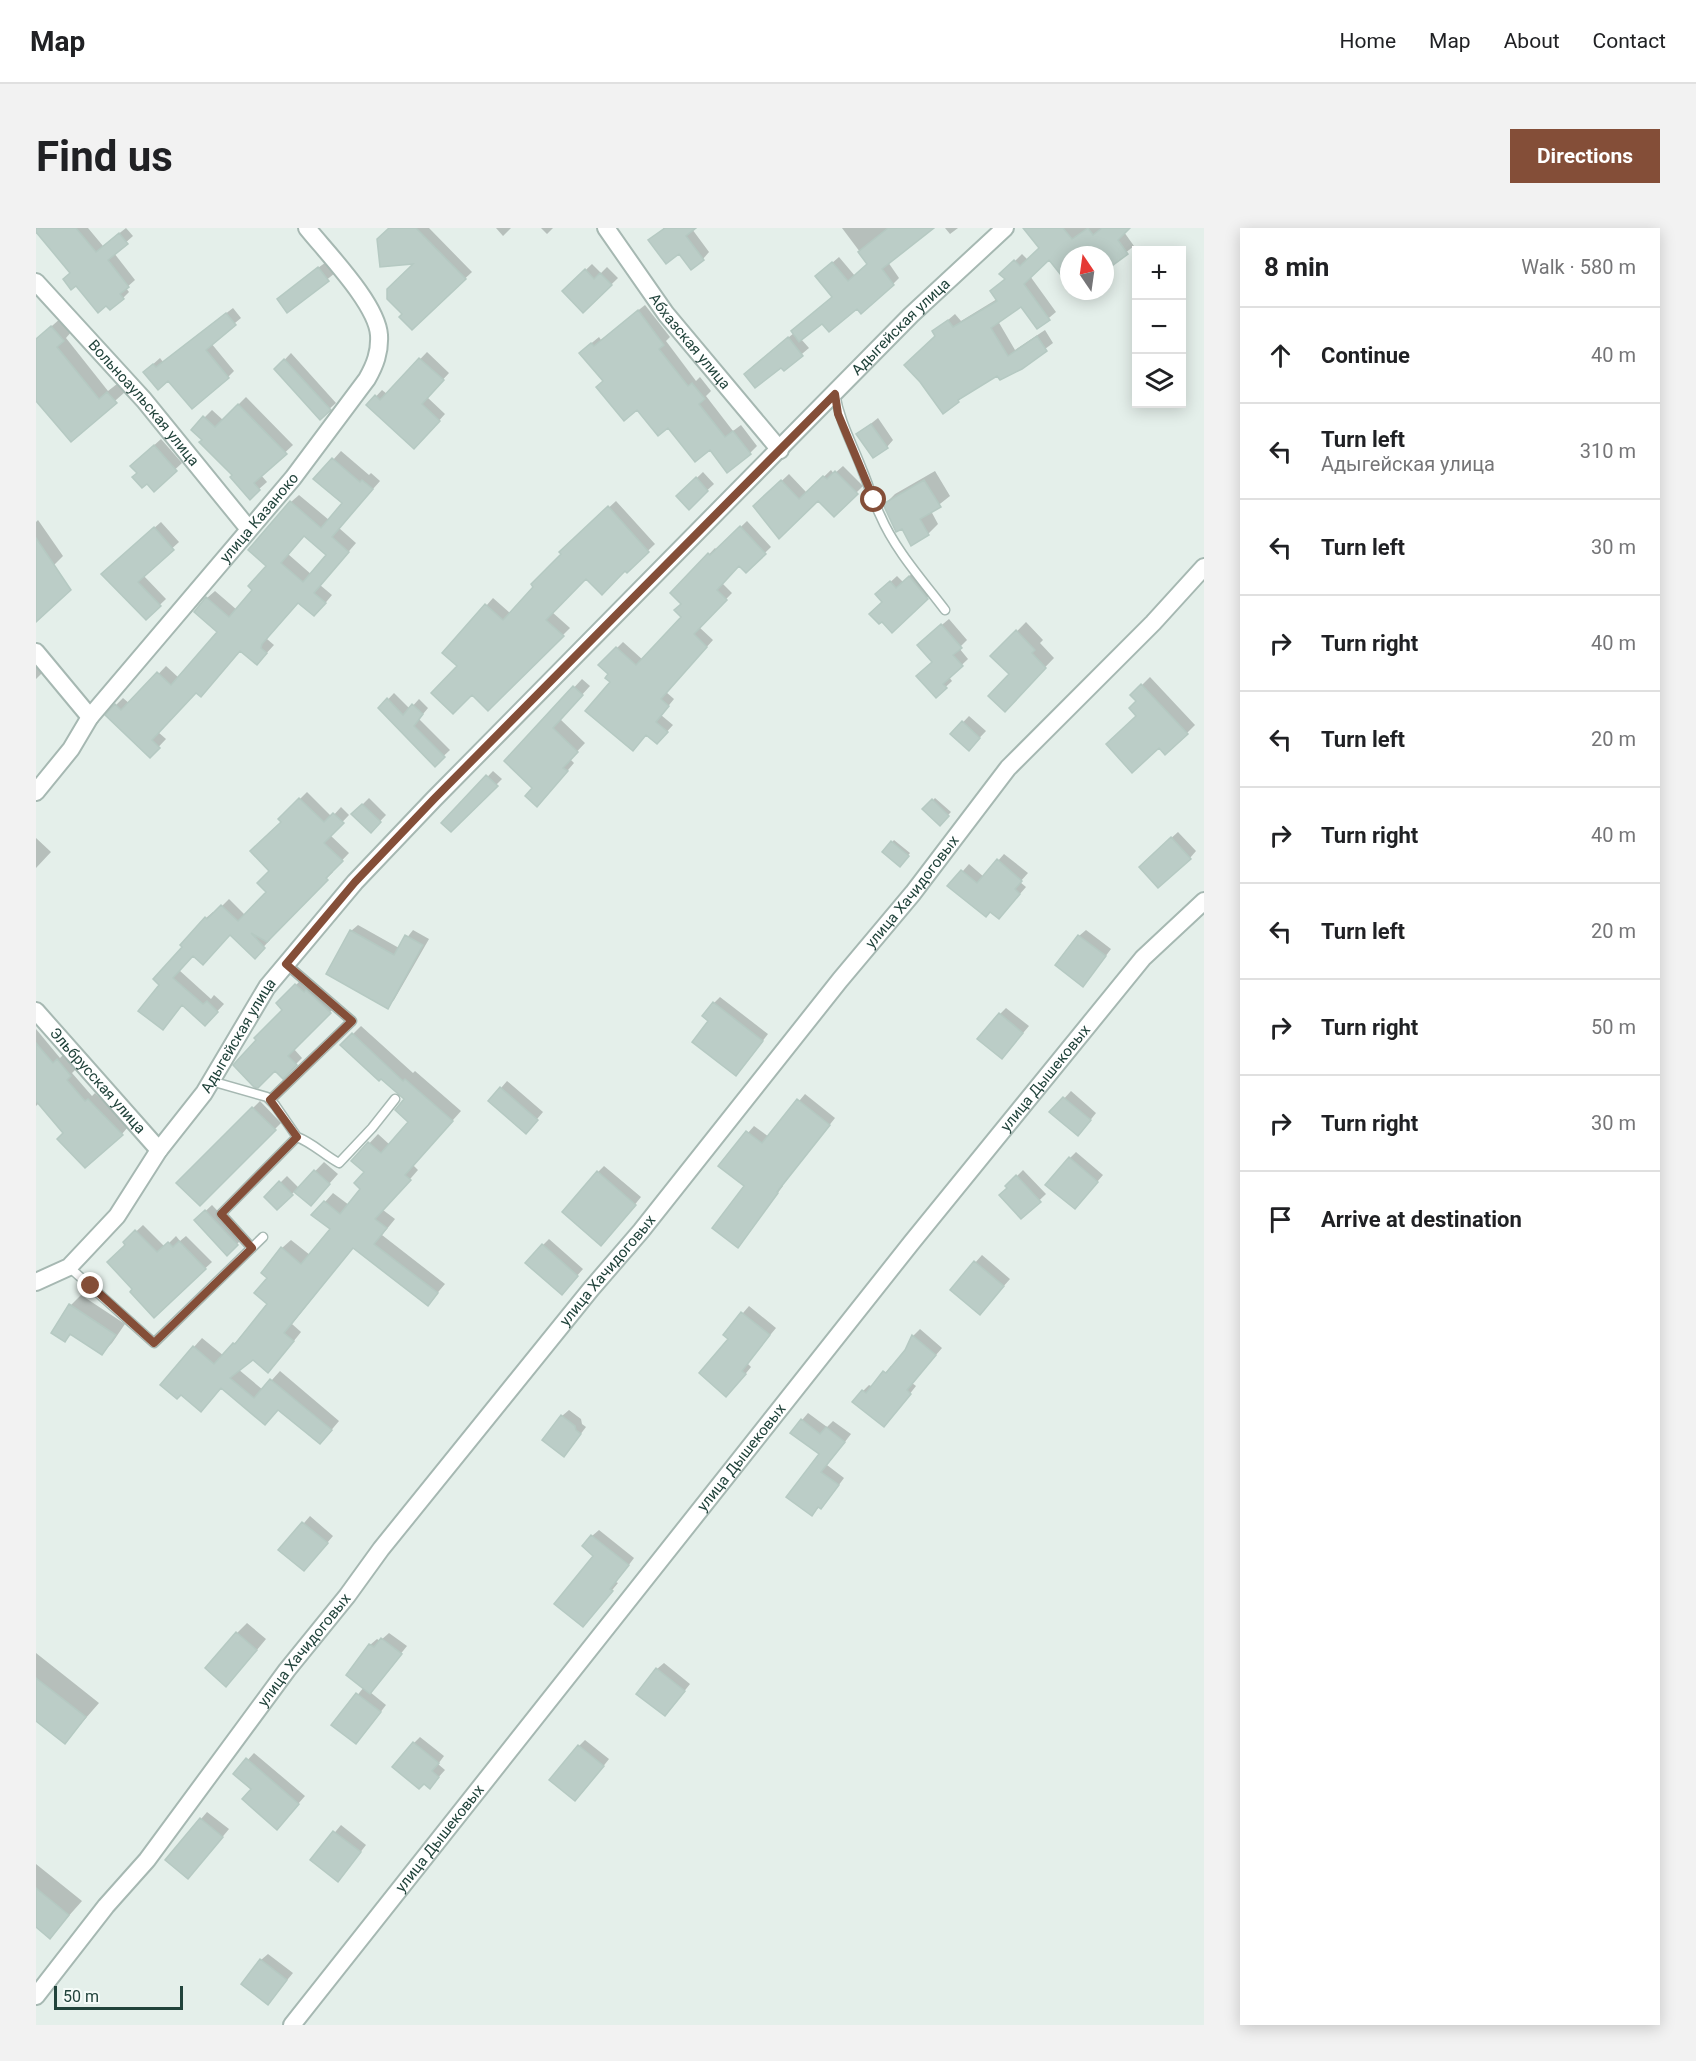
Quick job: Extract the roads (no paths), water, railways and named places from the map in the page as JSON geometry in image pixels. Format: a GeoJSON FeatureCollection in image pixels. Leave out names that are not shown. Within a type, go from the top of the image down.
{"type":"FeatureCollection","features":[{"type":"Feature","properties":{"kind":"street","name":"улица Казаноко"},"geometry":{"type":"LineString","coordinates":[[36,792],[71,749],[90,717],[293,478],[367,379],[376,363],[379,334],[374,315],[308,228]]}},
{"type":"Feature","properties":{"kind":"street","name":"Абхазская улица"},"geometry":{"type":"LineString","coordinates":[[606,228],[666,314],[780,450]]}},
{"type":"Feature","properties":{"kind":"street","name":"Адыгейская улица"},"geometry":{"type":"LineString","coordinates":[[36,1282],[69,1267],[117,1216],[159,1150],[204,1094],[267,987],[355,882],[911,315],[1005,228]]}},
{"type":"Feature","properties":{"kind":"street","name":"Вольноаульская улица"},"geometry":{"type":"LineString","coordinates":[[36,282],[144,400],[249,528]]}},
{"type":"Feature","properties":{"kind":"street","name":"улица Хачидоговых"},"geometry":{"type":"LineString","coordinates":[[36,1996],[106,1906],[147,1860],[287,1670],[347,1596],[381,1549],[591,1289],[641,1231],[840,980],[913,893],[1008,768],[1153,623],[1204,567]]}},
{"type":"Feature","properties":{"kind":"street"},"geometry":{"type":"LineString","coordinates":[[36,652],[90,717]]}},
{"type":"Feature","properties":{"kind":"street","name":"улица Дышековых"},"geometry":{"type":"LineString","coordinates":[[292,2025],[927,1224],[1143,958],[1204,901]]}},
{"type":"Feature","properties":{"kind":"street","name":"Эльбрусская улица"},"geometry":{"type":"LineString","coordinates":[[36,1011],[159,1150]]}},
{"type":"Feature","properties":{"kind":"lane"},"geometry":{"type":"LineString","coordinates":[[835,394],[838,414],[880,517],[914,569],[945,610]]}},
{"type":"Feature","properties":{"kind":"lane"},"geometry":{"type":"LineString","coordinates":[[270,1100],[352,1021],[286,964]]}},
{"type":"Feature","properties":{"kind":"lane"},"geometry":{"type":"LineString","coordinates":[[211,1081],[267,1097],[297,1137],[308,1141],[326,1156],[339,1163],[395,1099]]}},
{"type":"Feature","properties":{"kind":"lane"},"geometry":{"type":"LineString","coordinates":[[252,1248],[221,1214],[297,1137]]}},
{"type":"Feature","properties":{"kind":"lane"},"geometry":{"type":"LineString","coordinates":[[69,1267],[154,1343],[263,1237]]}}]}
